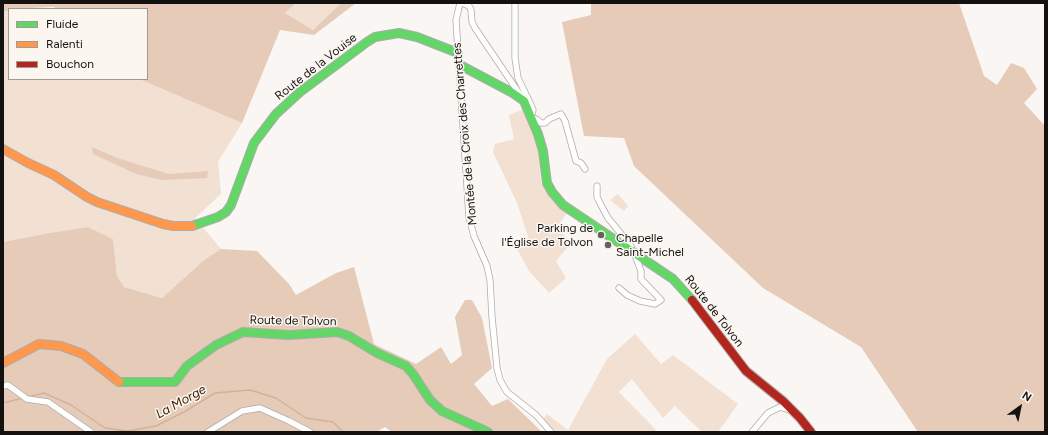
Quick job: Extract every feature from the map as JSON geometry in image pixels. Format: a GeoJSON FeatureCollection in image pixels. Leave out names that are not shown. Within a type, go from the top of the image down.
{"type":"FeatureCollection","features":[{"type":"Feature","properties":{"kind":"street","name":"Montée de la Croix des Charrettes"},"geometry":{"type":"LineString","coordinates":[[461,3],[456,20],[469,217],[474,236],[487,266],[490,280],[497,368],[500,380],[507,392],[536,415],[551,432]]}},
{"type":"Feature","properties":{"kind":"street"},"geometry":{"type":"LineString","coordinates":[[461,3],[469,6],[471,10],[472,22],[475,28],[524,102],[531,117],[536,119],[541,124],[561,114],[565,121],[576,161],[581,163],[585,168]]}},
{"type":"Feature","properties":{"kind":"street","name":"Route de Tolvon"},"geometry":{"type":"LineString","coordinates":[[515,3],[515,58],[518,78],[533,110],[531,117],[543,151],[545,174],[547,183],[552,192],[563,205],[593,224],[682,288],[746,371],[783,401],[811,432]]}},
{"type":"Feature","properties":{"kind":"street","name":"Route de la Vouise"},"geometry":{"type":"LineString","coordinates":[[3,148],[28,163],[54,175],[97,202],[163,224],[173,226],[194,226],[218,217],[226,212],[231,205],[254,143],[264,127],[276,114],[300,92],[367,42],[375,37],[399,33],[417,37],[458,53]]}},
{"type":"Feature","properties":{"kind":"street"},"geometry":{"type":"LineString","coordinates":[[460,65],[474,74],[511,92],[524,102]]}},
{"type":"Feature","properties":{"kind":"street"},"geometry":{"type":"LineString","coordinates":[[597,186],[597,196],[608,218],[631,246],[632,253],[642,271],[641,279],[661,300],[655,304],[640,301],[627,296],[619,288]]}},
{"type":"Feature","properties":{"kind":"street","name":"Route de Tolvon"},"geometry":{"type":"LineString","coordinates":[[3,363],[39,344],[61,346],[83,354],[120,383],[175,382],[187,366],[216,345],[243,332],[289,335],[337,332],[348,336],[377,353],[406,366],[430,400],[442,411],[488,432]]}},
{"type":"Feature","properties":{"kind":"street"},"geometry":{"type":"LineString","coordinates":[[6,386],[27,399],[48,402],[91,432]]}},
{"type":"Feature","properties":{"kind":"street"},"geometry":{"type":"LineString","coordinates":[[752,432],[768,413],[780,407],[794,412]]}},
{"type":"Feature","properties":{"kind":"street"},"geometry":{"type":"LineString","coordinates":[[208,432],[242,411],[260,408],[310,432]]}},
{"type":"Feature","properties":{"kind":"shaded area"},"geometry":{"type":"Polygon","coordinates":[[[3,3],[296,3],[285,13],[313,30],[341,3],[356,3],[314,35],[280,30],[242,123],[141,80],[148,80],[148,8],[54,7],[8,8],[8,11],[3,11],[3,3]]]}},
{"type":"Feature","properties":{"kind":"shaded area"},"geometry":{"type":"Polygon","coordinates":[[[296,3],[341,3],[313,30],[285,13],[296,3]]]}},
{"type":"Feature","properties":{"kind":"shaded area"},"geometry":{"type":"Polygon","coordinates":[[[591,3],[959,3],[984,76],[997,85],[1011,63],[1024,68],[1037,89],[1024,103],[1045,126],[1045,432],[918,432],[861,347],[763,288],[634,166],[624,138],[584,136],[562,22],[591,15],[591,3]]]}},
{"type":"Feature","properties":{"kind":"shaded area"},"geometry":{"type":"Polygon","coordinates":[[[3,11],[8,11],[8,80],[141,80],[242,123],[218,162],[221,194],[195,218],[221,249],[204,260],[162,298],[124,287],[117,276],[113,239],[88,227],[3,242],[3,11]]]}},
{"type":"Feature","properties":{"kind":"shaded area"},"geometry":{"type":"Polygon","coordinates":[[[534,105],[541,182],[554,200],[568,212],[556,228],[572,242],[556,261],[566,278],[549,293],[529,271],[517,249],[529,240],[517,203],[493,152],[495,144],[514,139],[509,115],[534,105]]]}},
{"type":"Feature","properties":{"kind":"shaded area"},"geometry":{"type":"Polygon","coordinates":[[[92,147],[117,158],[169,174],[208,171],[207,178],[162,180],[136,174],[93,154],[92,147]]]}},
{"type":"Feature","properties":{"kind":"shaded area"},"geometry":{"type":"Polygon","coordinates":[[[618,194],[628,206],[624,211],[610,200],[618,194]]]}},
{"type":"Feature","properties":{"kind":"shaded area"},"geometry":{"type":"Polygon","coordinates":[[[88,227],[113,239],[117,276],[124,287],[162,298],[204,260],[221,249],[257,251],[289,284],[296,295],[336,273],[354,267],[374,344],[416,364],[441,347],[451,364],[462,355],[455,317],[465,300],[472,300],[482,318],[492,368],[474,384],[492,406],[508,399],[542,432],[392,432],[385,427],[376,432],[3,432],[3,242],[88,227]]]}},
{"type":"Feature","properties":{"kind":"shaded area"},"geometry":{"type":"Polygon","coordinates":[[[635,334],[661,364],[673,355],[738,404],[718,432],[702,432],[675,406],[663,418],[632,379],[619,392],[656,430],[654,432],[555,432],[543,419],[547,414],[568,430],[607,359],[635,334]]]}},
{"type":"Feature","properties":{"kind":"waterway","name":"La Morge"},"geometry":{"type":"LineString","coordinates":[[28,397],[44,393],[71,405],[105,428],[128,431],[156,426],[184,412],[215,393],[250,390],[276,398],[306,418],[333,422],[343,432]]}},
{"type":"Feature","properties":{"kind":"waterway","name":"La Morge"},"geometry":{"type":"LineString","coordinates":[[3,403],[23,398]]}},
{"type":"Feature","properties":{"kind":"traffic: fast"},"geometry":{"type":"LineString","coordinates":[[192,226],[218,217],[226,212],[231,205],[254,143],[276,114],[300,92],[367,42],[375,37],[399,33],[417,37],[458,53]]}},
{"type":"Feature","properties":{"kind":"traffic: fast"},"geometry":{"type":"LineString","coordinates":[[460,65],[511,92],[524,101],[538,134],[543,151],[547,183],[552,192],[563,205],[673,279],[692,300]]}},
{"type":"Feature","properties":{"kind":"traffic: fast"},"geometry":{"type":"LineString","coordinates":[[119,382],[175,382],[187,366],[216,345],[243,332],[289,335],[337,332],[349,336],[377,353],[406,366],[430,400],[442,411],[488,432]]}},
{"type":"Feature","properties":{"kind":"traffic: slow"},"geometry":{"type":"LineString","coordinates":[[3,149],[54,175],[97,202],[163,224],[173,226],[192,226]]}},
{"type":"Feature","properties":{"kind":"traffic: slow"},"geometry":{"type":"LineString","coordinates":[[3,363],[39,344],[61,346],[83,354],[119,382]]}},
{"type":"Feature","properties":{"kind":"traffic: jam"},"geometry":{"type":"LineString","coordinates":[[692,300],[746,371],[783,401],[800,418],[811,432]]}},
{"type":"Feature","properties":{"kind":"place","name":"Parking de l'Église de Tolvon"},"geometry":{"type":"Point","coordinates":[601,235]}},
{"type":"Feature","properties":{"kind":"place","name":"Chapelle Saint-Michel"},"geometry":{"type":"Point","coordinates":[608,245]}}]}
